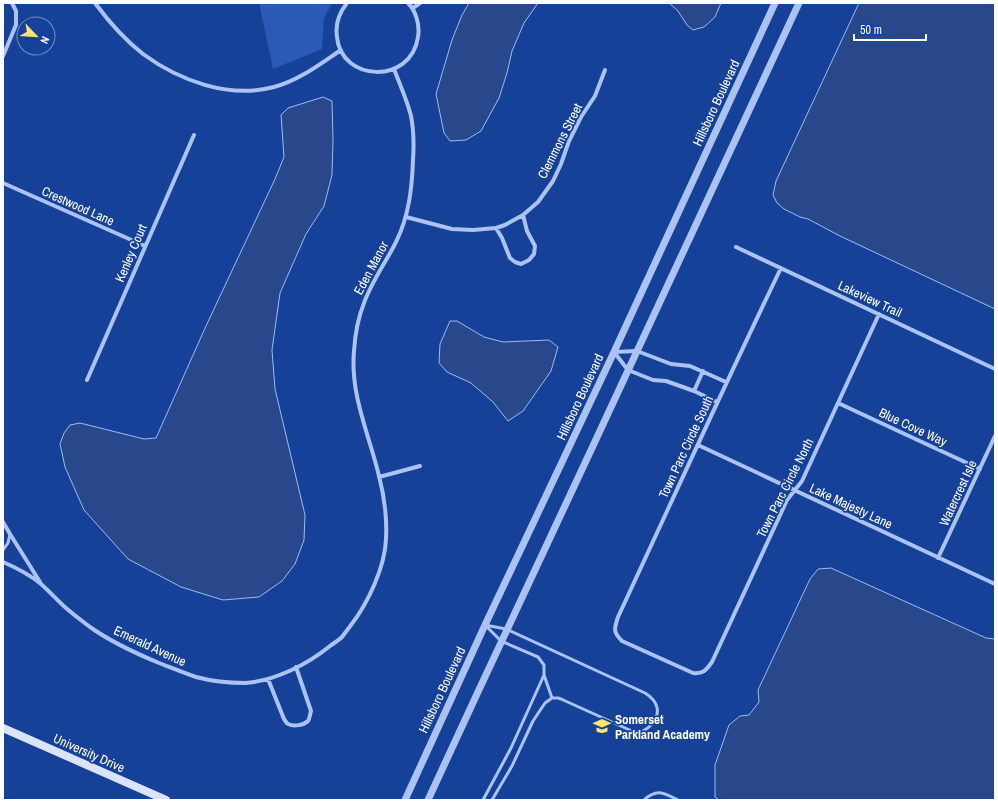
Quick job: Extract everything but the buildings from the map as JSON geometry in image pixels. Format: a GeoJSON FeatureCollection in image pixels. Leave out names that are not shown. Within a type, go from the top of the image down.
{"type":"FeatureCollection","features":[{"type":"Feature","properties":{"kind":"main road","name":"University Drive"},"geometry":{"type":"LineString","coordinates":[[3,728],[166,800]]}},
{"type":"Feature","properties":{"kind":"street"},"geometry":{"type":"LineString","coordinates":[[3,56],[16,25],[16,11],[12,3]]}},
{"type":"Feature","properties":{"kind":"street"},"geometry":{"type":"LineString","coordinates":[[95,3],[105,16],[143,54],[184,78],[208,86],[231,90],[254,91],[275,87],[295,79],[321,64],[340,50]]}},
{"type":"Feature","properties":{"kind":"street"},"geometry":{"type":"LineString","coordinates":[[347,3],[342,9],[336,30],[340,50],[351,63],[372,72],[394,70],[410,57],[415,48],[418,39],[417,21],[412,8],[408,3]]}},
{"type":"Feature","properties":{"kind":"street"},"geometry":{"type":"LineString","coordinates":[[412,8],[420,3]]}},
{"type":"Feature","properties":{"kind":"street","name":"Hillsboro Boulevard"},"geometry":{"type":"LineString","coordinates":[[405,800],[775,3]]}},
{"type":"Feature","properties":{"kind":"street"},"geometry":{"type":"LineString","coordinates":[[428,800],[506,629],[582,471],[798,3]]}},
{"type":"Feature","properties":{"kind":"street","name":"Eden Manor"},"geometry":{"type":"LineString","coordinates":[[268,679],[296,667],[323,652],[342,637],[357,617],[370,595],[381,568],[386,542],[386,516],[380,477],[357,398],[354,375],[354,351],[357,326],[364,303],[372,285],[398,239],[406,217],[411,193],[414,139],[411,116],[406,98],[394,70]]}},
{"type":"Feature","properties":{"kind":"street","name":"Clemmons Street"},"geometry":{"type":"LineString","coordinates":[[406,217],[452,229],[473,230],[496,228],[523,215],[538,202],[553,181],[569,141],[581,117],[595,96],[605,70]]}},
{"type":"Feature","properties":{"kind":"street","name":"Kenley Court"},"geometry":{"type":"LineString","coordinates":[[87,380],[194,135]]}},
{"type":"Feature","properties":{"kind":"street","name":"Crestwood Lane"},"geometry":{"type":"LineString","coordinates":[[3,183],[145,246]]}},
{"type":"Feature","properties":{"kind":"street"},"geometry":{"type":"LineString","coordinates":[[496,228],[502,238],[510,258],[521,264],[529,260],[534,254],[535,246],[527,231],[523,215]]}},
{"type":"Feature","properties":{"kind":"street","name":"Lakeview Trail"},"geometry":{"type":"LineString","coordinates":[[736,247],[995,368]]}},
{"type":"Feature","properties":{"kind":"street","name":"Town Parc Circle South"},"geometry":{"type":"LineString","coordinates":[[706,670],[699,674],[693,673],[622,641],[616,635],[615,628],[618,617],[726,382],[781,268]]}},
{"type":"Feature","properties":{"kind":"street","name":"Town Parc Circle North"},"geometry":{"type":"LineString","coordinates":[[706,670],[712,662],[787,500],[802,481],[880,314]]}},
{"type":"Feature","properties":{"kind":"street"},"geometry":{"type":"LineString","coordinates":[[614,352],[637,351],[670,364],[690,366],[726,382]]}},
{"type":"Feature","properties":{"kind":"street"},"geometry":{"type":"LineString","coordinates":[[614,352],[628,370],[653,380],[666,381],[694,391],[717,402]]}},
{"type":"Feature","properties":{"kind":"street"},"geometry":{"type":"LineString","coordinates":[[694,391],[703,371]]}},
{"type":"Feature","properties":{"kind":"street","name":"Blue Cove Way"},"geometry":{"type":"LineString","coordinates":[[838,403],[980,469]]}},
{"type":"Feature","properties":{"kind":"street","name":"Watercrest Isle"},"geometry":{"type":"LineString","coordinates":[[938,558],[995,436]]}},
{"type":"Feature","properties":{"kind":"street","name":"Lake Majesty Lane"},"geometry":{"type":"LineString","coordinates":[[698,445],[995,584]]}},
{"type":"Feature","properties":{"kind":"street"},"geometry":{"type":"LineString","coordinates":[[380,477],[420,466]]}},
{"type":"Feature","properties":{"kind":"street","name":"Emerald Avenue"},"geometry":{"type":"LineString","coordinates":[[3,522],[41,584]]}},
{"type":"Feature","properties":{"kind":"street","name":"Emerald Avenue"},"geometry":{"type":"LineString","coordinates":[[3,562],[20,570],[41,584],[68,610],[91,627],[119,645],[151,660],[197,677],[221,681],[246,683],[268,679]]}},
{"type":"Feature","properties":{"kind":"street"},"geometry":{"type":"LineString","coordinates":[[268,679],[284,719],[288,724],[294,726],[300,725],[307,722],[311,711],[296,667]]}},
{"type":"Feature","properties":{"kind":"lane"},"geometry":{"type":"LineString","coordinates":[[3,550],[8,543],[10,534]]}},
{"type":"Feature","properties":{"kind":"lane"},"geometry":{"type":"LineString","coordinates":[[485,625],[506,629],[645,693],[651,697],[658,709],[657,715],[648,727],[641,732],[634,732],[561,699],[552,698],[545,703],[533,721],[512,766],[492,800]]}},
{"type":"Feature","properties":{"kind":"lane"},"geometry":{"type":"LineString","coordinates":[[485,625],[501,641],[538,657],[544,664],[544,675],[552,698]]}},
{"type":"Feature","properties":{"kind":"lane"},"geometry":{"type":"LineString","coordinates":[[483,800],[511,748],[544,675]]}},
{"type":"Feature","properties":{"kind":"lane"},"geometry":{"type":"LineString","coordinates":[[644,800],[651,794],[663,793],[678,800]]}},
{"type":"Feature","properties":{"kind":"shaded area"},"geometry":{"type":"Polygon","coordinates":[[[259,3],[332,3],[324,18],[322,49],[273,69],[259,3]]]}},
{"type":"Feature","properties":{"kind":"shaded area"},"geometry":{"type":"Polygon","coordinates":[[[469,3],[538,3],[524,23],[512,51],[499,98],[481,131],[466,140],[450,141],[444,133],[436,94],[452,40],[462,15],[469,3]]]}},
{"type":"Feature","properties":{"kind":"shaded area"},"geometry":{"type":"Polygon","coordinates":[[[669,3],[721,3],[715,17],[704,27],[693,30],[687,25],[678,11],[669,3]]]}},
{"type":"Feature","properties":{"kind":"shaded area"},"geometry":{"type":"Polygon","coordinates":[[[859,3],[995,3],[995,309],[840,236],[808,219],[800,217],[784,209],[777,203],[773,195],[776,181],[859,3]]]}},
{"type":"Feature","properties":{"kind":"shaded area"},"geometry":{"type":"Polygon","coordinates":[[[323,97],[332,101],[332,175],[324,206],[306,234],[280,293],[272,350],[275,389],[305,515],[304,540],[295,564],[282,581],[259,597],[223,600],[181,587],[128,559],[84,510],[65,467],[60,444],[64,433],[70,425],[80,423],[144,439],[156,438],[284,157],[281,115],[288,108],[323,97]]]}},
{"type":"Feature","properties":{"kind":"shaded area"},"geometry":{"type":"Polygon","coordinates":[[[450,321],[457,321],[484,337],[503,342],[549,340],[558,347],[551,371],[523,411],[508,421],[493,402],[471,383],[447,372],[439,363],[440,344],[450,321]]]}},
{"type":"Feature","properties":{"kind":"shaded area"},"geometry":{"type":"Polygon","coordinates":[[[831,568],[986,638],[995,639],[995,800],[719,800],[715,797],[715,765],[729,725],[740,716],[749,715],[759,702],[758,690],[810,579],[818,569],[831,568]]]}},
{"type":"Feature","properties":{"kind":"place","name":"Somerset Parkland Academy"},"geometry":{"type":"Point","coordinates":[602,726]}}]}
